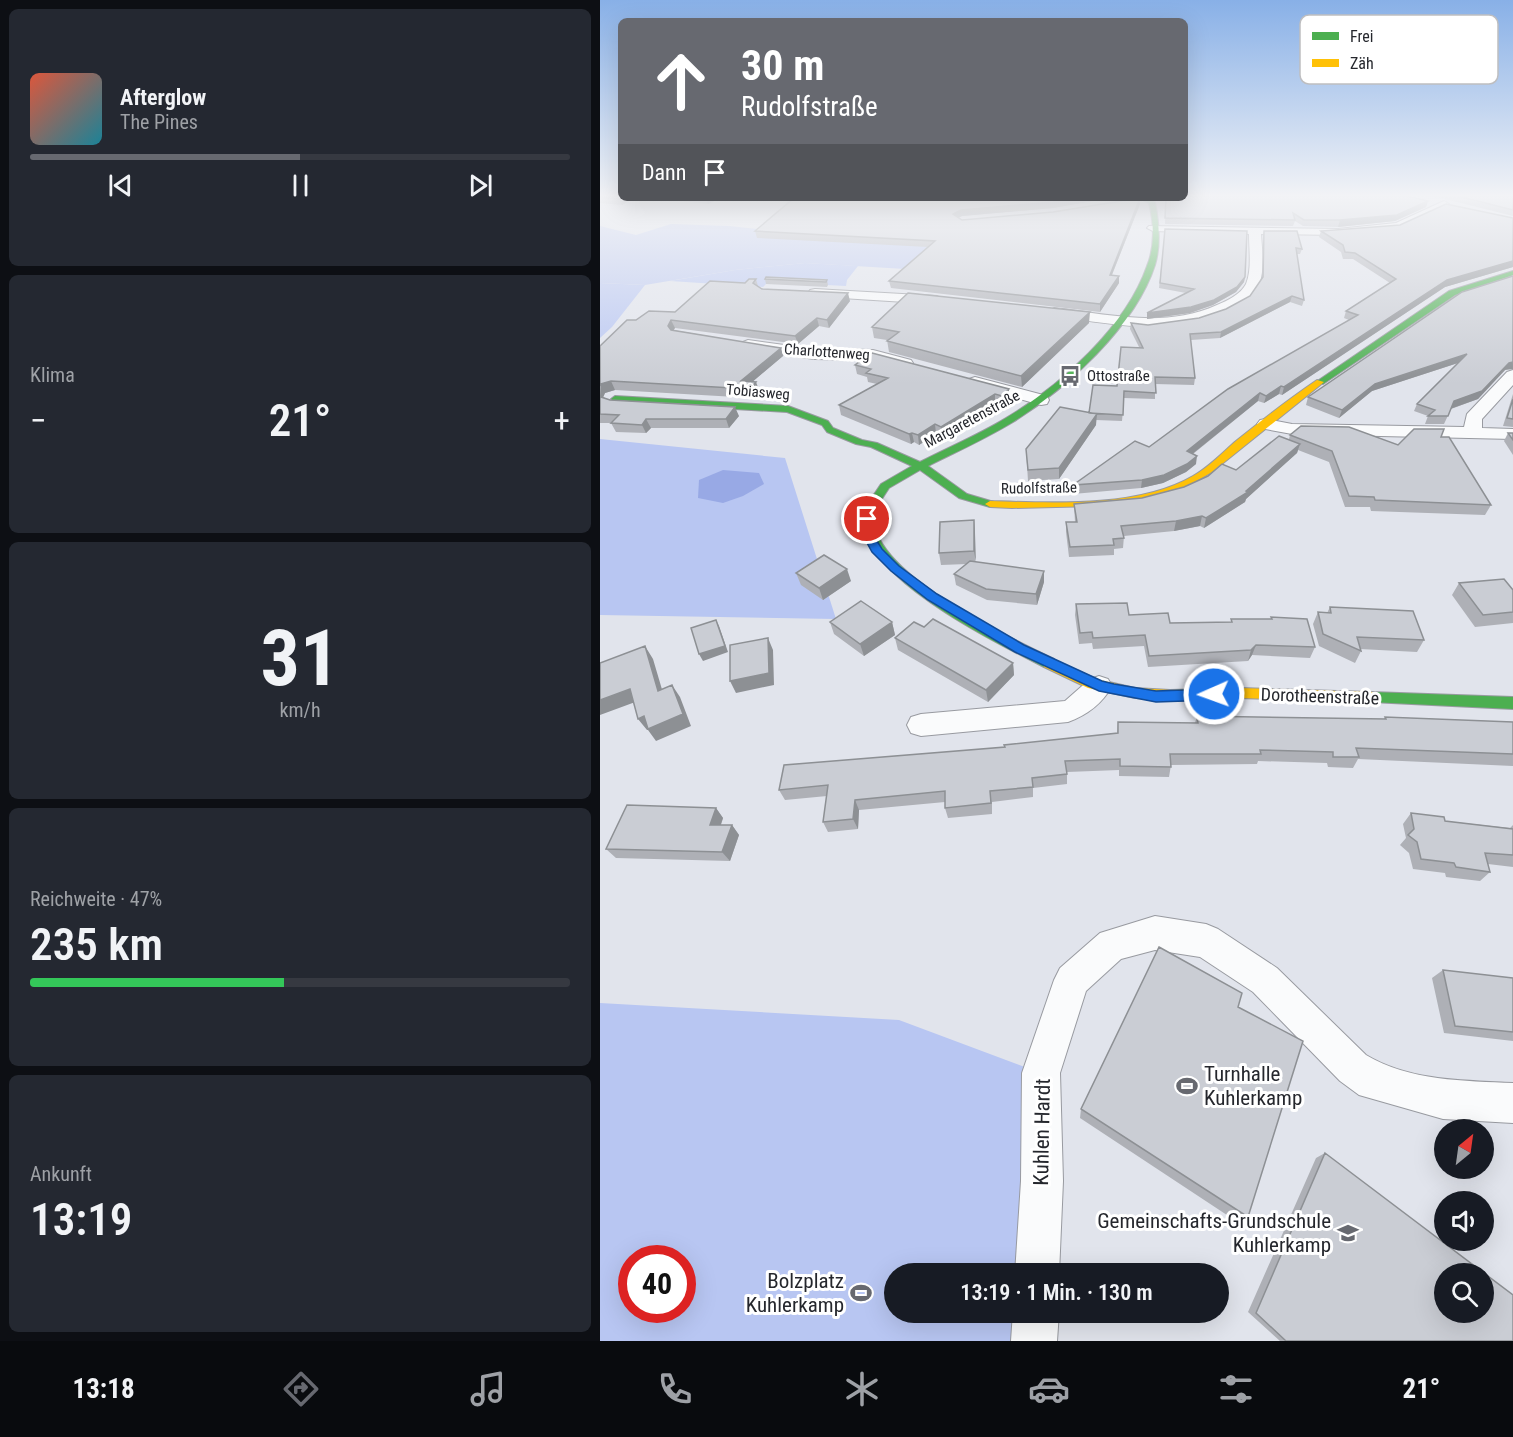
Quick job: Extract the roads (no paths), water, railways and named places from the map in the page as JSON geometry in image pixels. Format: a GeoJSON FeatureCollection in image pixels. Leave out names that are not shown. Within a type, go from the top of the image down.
{"type":"FeatureCollection","features":[{"type":"Feature","properties":{"kind":"street","name":"Margaretenstraße"},"geometry":{"type":"LineString","coordinates":[[921,466],[1006,422],[1059,386],[1093,354],[1133,302],[1151,259]]}},
{"type":"Feature","properties":{"kind":"street"},"geometry":{"type":"LineString","coordinates":[[1047,302],[1040,310],[1118,322],[1147,325],[1193,320],[1243,297],[1253,283],[1254,259]]}},
{"type":"Feature","properties":{"kind":"street","name":"Rudolfstraße"},"geometry":{"type":"LineString","coordinates":[[921,466],[963,496],[987,504],[1025,507],[1114,502],[1165,492],[1196,479],[1266,424],[1285,406],[1448,296],[1513,273]]}},
{"type":"Feature","properties":{"kind":"street"},"geometry":{"type":"LineString","coordinates":[[919,298],[934,282]]}},
{"type":"Feature","properties":{"kind":"street"},"geometry":{"type":"LineString","coordinates":[[798,292],[949,301]]}},
{"type":"Feature","properties":{"kind":"street","name":"Charlottenweg"},"geometry":{"type":"LineString","coordinates":[[737,343],[814,354],[873,355],[918,367]]}},
{"type":"Feature","properties":{"kind":"street"},"geometry":{"type":"LineString","coordinates":[[1473,433],[1473,418],[1513,375]]}},
{"type":"Feature","properties":{"kind":"street"},"geometry":{"type":"LineString","coordinates":[[962,379],[1041,400]]}},
{"type":"Feature","properties":{"kind":"street","name":"Tobiasweg"},"geometry":{"type":"LineString","coordinates":[[615,399],[788,409],[825,423],[830,429],[860,442],[874,445],[921,466]]}},
{"type":"Feature","properties":{"kind":"street"},"geometry":{"type":"LineString","coordinates":[[1266,424],[1292,429],[1513,434]]}},
{"type":"Feature","properties":{"kind":"street"},"geometry":{"type":"LineString","coordinates":[[921,466],[884,485],[873,500],[868,510],[867,528],[878,552],[932,597],[968,619],[1020,648],[1099,686],[1079,706],[1068,711],[921,725]]}},
{"type":"Feature","properties":{"kind":"street","name":"Dorotheenstraße"},"geometry":{"type":"LineString","coordinates":[[1099,686],[1156,696],[1236,693],[1513,703]]}},
{"type":"Feature","properties":{"kind":"street","name":"Kuhlen Hardt"},"geometry":{"type":"LineString","coordinates":[[1038,1263],[1042,1181],[1041,1073],[1072,980],[1112,945],[1155,933],[1206,941],[1265,980],[1353,1068],[1373,1081],[1443,1099],[1513,1103]]}},
{"type":"Feature","properties":{"kind":"street"},"geometry":{"type":"LineString","coordinates":[[1034,1341],[1035,1323]]}},
{"type":"Feature","properties":{"kind":"place","name":"Ottostraße"},"geometry":{"type":"Point","coordinates":[1070,376]}},
{"type":"Feature","properties":{"kind":"place","name":"Turnhalle Kuhlerkamp"},"geometry":{"type":"Point","coordinates":[1187,1086]}},
{"type":"Feature","properties":{"kind":"place","name":"Gemeinschafts-Grundschule Kuhlerkamp"},"geometry":{"type":"Point","coordinates":[1348,1233]}},
{"type":"Feature","properties":{"kind":"place","name":"Bolzplatz Kuhlerkamp"},"geometry":{"type":"Point","coordinates":[861,1293]}}]}
